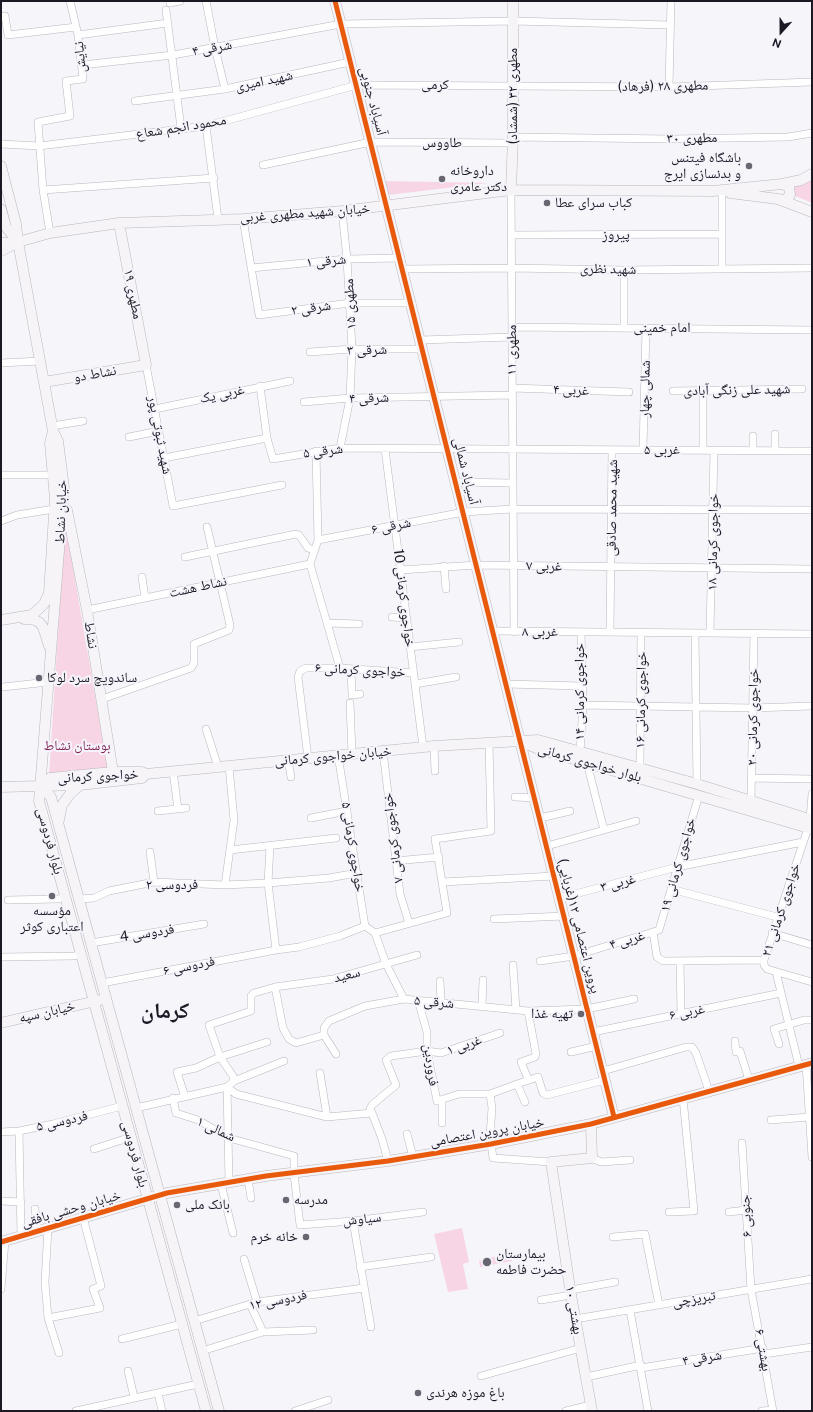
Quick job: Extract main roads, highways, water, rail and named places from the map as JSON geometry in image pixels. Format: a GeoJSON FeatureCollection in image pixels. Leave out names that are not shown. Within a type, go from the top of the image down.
{"type":"FeatureCollection","features":[{"type":"Feature","properties":{"kind":"main road","name":"آسیاباد جنوبی"},"geometry":{"type":"LineString","coordinates":[[335,1],[388,206]]}},
{"type":"Feature","properties":{"kind":"main road","name":"مطهری ۳۲ (شمشاد)"},"geometry":{"type":"LineString","coordinates":[[511,190],[513,140],[513,1]]}},
{"type":"Feature","properties":{"kind":"main road","name":"خیابان نشاط"},"geometry":{"type":"LineString","coordinates":[[1,166],[16,224],[18,242],[53,429],[58,441],[64,498],[40,785]]}},
{"type":"Feature","properties":{"kind":"main road"},"geometry":{"type":"LineString","coordinates":[[717,192],[782,184],[801,180],[812,174]]}},
{"type":"Feature","properties":{"kind":"main road"},"geometry":{"type":"LineString","coordinates":[[717,192],[785,200],[790,194],[789,187],[782,184]]}},
{"type":"Feature","properties":{"kind":"main road","name":"خیابان شهید مطهری غربی"},"geometry":{"type":"LineString","coordinates":[[1,251],[18,242],[50,233],[119,223],[243,219],[342,211],[511,190],[717,192]]}},
{"type":"Feature","properties":{"kind":"main road"},"geometry":{"type":"LineString","coordinates":[[778,199],[812,212]]}},
{"type":"Feature","properties":{"kind":"main road","name":"آسیاباد شمالی"},"geometry":{"type":"LineString","coordinates":[[388,206],[521,741]]}},
{"type":"Feature","properties":{"kind":"main road"},"geometry":{"type":"LineString","coordinates":[[1,210],[6,227],[18,242]]}},
{"type":"Feature","properties":{"kind":"main road","name":"مطهری ۱۹"},"geometry":{"type":"LineString","coordinates":[[119,223],[146,365]]}},
{"type":"Feature","properties":{"kind":"main road","name":"خیابان شهید مطهری غربی"},"geometry":{"type":"LineString","coordinates":[[1,243],[18,242]]}},
{"type":"Feature","properties":{"kind":"main road","name":"نشاط دو"},"geometry":{"type":"LineString","coordinates":[[44,382],[146,365]]}},
{"type":"Feature","properties":{"kind":"main road"},"geometry":{"type":"LineString","coordinates":[[1,620],[32,615],[44,604],[49,593],[54,509],[54,475],[50,443],[53,429]]}},
{"type":"Feature","properties":{"kind":"main road","name":"نشاط"},"geometry":{"type":"LineString","coordinates":[[64,498],[87,610],[113,772]]}},
{"type":"Feature","properties":{"kind":"main road"},"geometry":{"type":"LineString","coordinates":[[12,618],[32,619],[39,622],[45,632],[50,655]]}},
{"type":"Feature","properties":{"kind":"main road","name":"بلوار خواجوی کرمانی"},"geometry":{"type":"LineString","coordinates":[[521,741],[538,740],[640,768],[698,789],[810,824]]}},
{"type":"Feature","properties":{"kind":"main road","name":"خیابان خواجوی کرمانی"},"geometry":{"type":"LineString","coordinates":[[146,774],[434,746],[521,741]]}},
{"type":"Feature","properties":{"kind":"main road","name":"بلوار خواجوی کرمانی"},"geometry":{"type":"LineString","coordinates":[[521,741],[536,748],[587,763],[752,801],[810,824]]}},
{"type":"Feature","properties":{"kind":"main road","name":"پروین اعتصامی ۱۲(غربایی)"},"geometry":{"type":"LineString","coordinates":[[521,741],[614,1117]]}},
{"type":"Feature","properties":{"kind":"main road","name":"خواجوی کرمانی"},"geometry":{"type":"LineString","coordinates":[[113,772],[142,772],[146,774],[142,778],[80,785],[40,785],[50,778],[113,772]]}},
{"type":"Feature","properties":{"kind":"main road"},"geometry":{"type":"LineString","coordinates":[[1,787],[40,785]]}},
{"type":"Feature","properties":{"kind":"main road","name":"بلوار فردوسی"},"geometry":{"type":"LineString","coordinates":[[40,785],[51,798],[219,1411]]}},
{"type":"Feature","properties":{"kind":"main road","name":"بلوار فردوسی"},"geometry":{"type":"LineString","coordinates":[[40,785],[39,801],[206,1411]]}},
{"type":"Feature","properties":{"kind":"main road"},"geometry":{"type":"LineString","coordinates":[[58,824],[62,805],[80,785]]}},
{"type":"Feature","properties":{"kind":"main road","name":"خیابان سپه"},"geometry":{"type":"LineString","coordinates":[[1,1023],[106,999]]}},
{"type":"Feature","properties":{"kind":"main road","name":"خیابان پروین اعتصامی"},"geometry":{"type":"LineString","coordinates":[[160,1195],[248,1179],[413,1157],[491,1144],[591,1124],[806,1064]]}},
{"type":"Feature","properties":{"kind":"main road","name":"بهشتی ۱۰"},"geometry":{"type":"LineString","coordinates":[[591,1124],[592,1158],[551,1162],[575,1319],[591,1408]]}},
{"type":"Feature","properties":{"kind":"main road","name":"خیابان وحشی بافقی"},"geometry":{"type":"LineString","coordinates":[[3,1241],[160,1195]]}},
{"type":"Feature","properties":{"kind":"place","name":"باشگاه فیتنس و بدنسازی ایرج"},"geometry":{"type":"Point","coordinates":[749,166]}},
{"type":"Feature","properties":{"kind":"place","name":"داروخانه دکتر عامری"},"geometry":{"type":"Point","coordinates":[442,179]}},
{"type":"Feature","properties":{"kind":"place","name":"کباب سرای عطا"},"geometry":{"type":"Point","coordinates":[547,203]}},
{"type":"Feature","properties":{"kind":"place","name":"ساندویچ سرد لوکا"},"geometry":{"type":"Point","coordinates":[39,678]}},
{"type":"Feature","properties":{"kind":"place","name":"مؤسسه اعتباری کوثر"},"geometry":{"type":"Point","coordinates":[52,896]}},
{"type":"Feature","properties":{"kind":"place","name":"تهیه غذا"},"geometry":{"type":"Point","coordinates":[581,1014]}},
{"type":"Feature","properties":{"kind":"place","name":"مدرسه"},"geometry":{"type":"Point","coordinates":[286,1200]}},
{"type":"Feature","properties":{"kind":"place","name":"بانک ملی"},"geometry":{"type":"Point","coordinates":[177,1205]}},
{"type":"Feature","properties":{"kind":"place","name":"خانه خرم"},"geometry":{"type":"Point","coordinates":[306,1237]}},
{"type":"Feature","properties":{"kind":"place","name":"بیمارستان حضرت فاطمه"},"geometry":{"type":"Point","coordinates":[487,1262]}},
{"type":"Feature","properties":{"kind":"place","name":"باغ موزه هرندی"},"geometry":{"type":"Point","coordinates":[418,1393]}},
{"type":"Feature","properties":{"kind":"district","name":"کرمان"},"geometry":{"type":"Point","coordinates":[165,1011]}},
{"type":"Feature","properties":{"kind":"park label","name":"بوستان نشاط"},"geometry":{"type":"Point","coordinates":[77,746]}}]}
